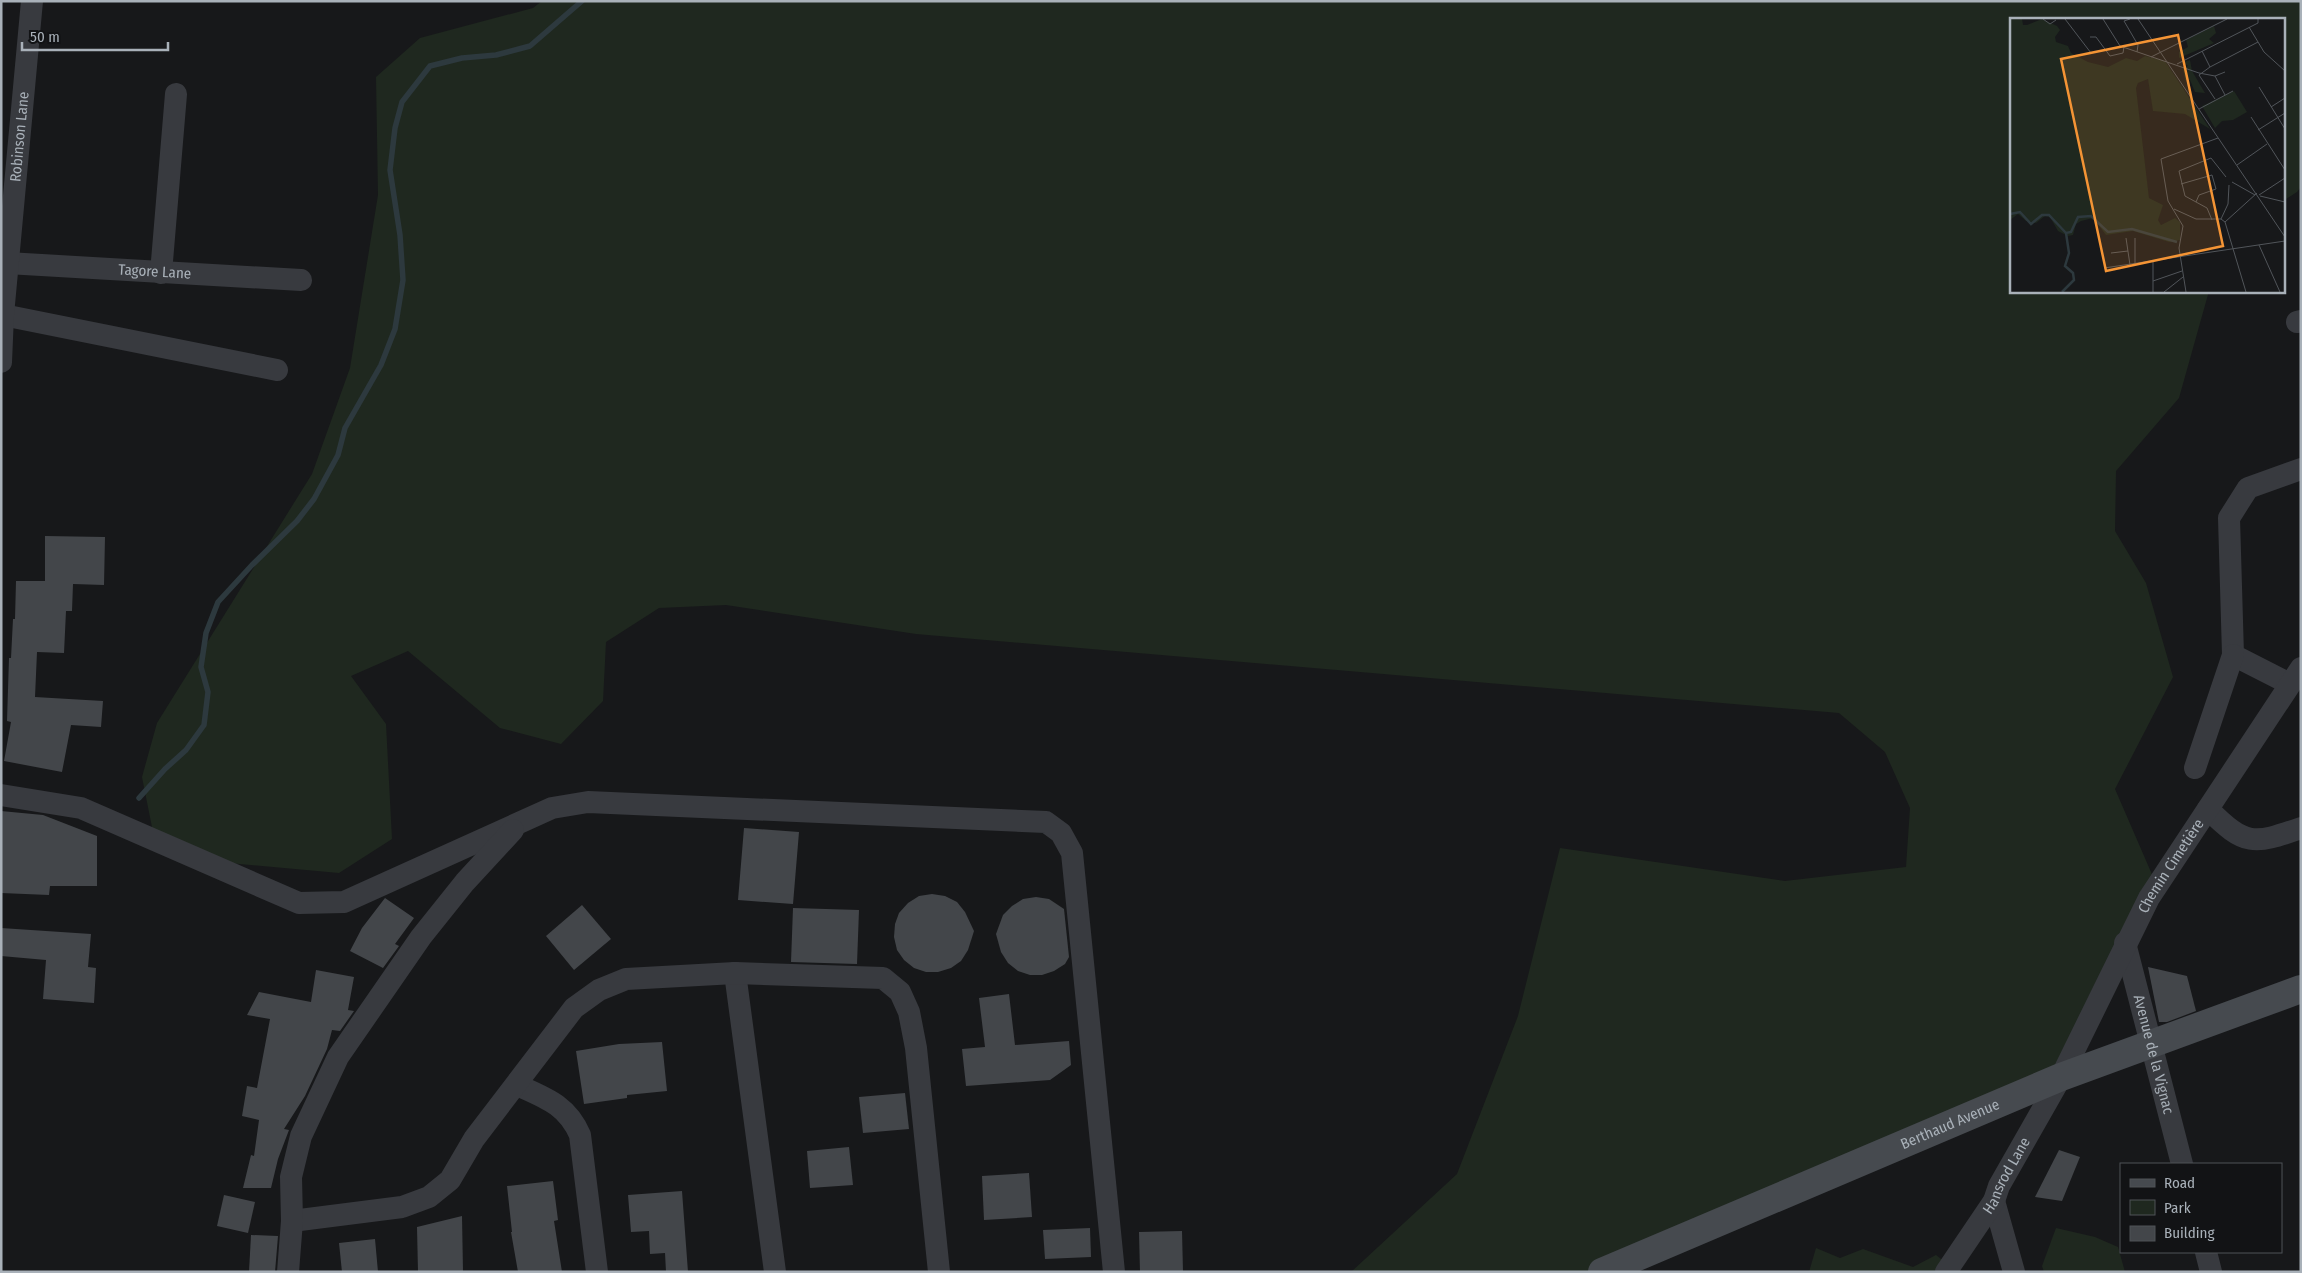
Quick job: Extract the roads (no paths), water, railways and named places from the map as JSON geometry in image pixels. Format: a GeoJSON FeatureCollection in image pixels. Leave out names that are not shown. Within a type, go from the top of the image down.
{"type":"FeatureCollection","features":[{"type":"Feature","properties":{"kind":"street","name":"Robinson Lane"},"geometry":{"type":"LineString","coordinates":[[1,362],[3,315],[32,1]]}},
{"type":"Feature","properties":{"kind":"street"},"geometry":{"type":"LineString","coordinates":[[161,273],[176,94]]}},
{"type":"Feature","properties":{"kind":"street","name":"Tagore Lane"},"geometry":{"type":"LineString","coordinates":[[8,263],[301,280]]}},
{"type":"Feature","properties":{"kind":"street"},"geometry":{"type":"LineString","coordinates":[[3,315],[277,370]]}},
{"type":"Feature","properties":{"kind":"street"},"geometry":{"type":"LineString","coordinates":[[2195,768],[2233,655],[2229,518],[2248,488],[2301,469]]}},
{"type":"Feature","properties":{"kind":"street"},"geometry":{"type":"LineString","coordinates":[[2233,655],[2295,676]]}},
{"type":"Feature","properties":{"kind":"street","name":"Chemin Cimetière"},"geometry":{"type":"LineString","coordinates":[[2061,1077],[2149,898],[2295,676]]}},
{"type":"Feature","properties":{"kind":"street"},"geometry":{"type":"LineString","coordinates":[[1,796],[81,808],[299,903],[344,902],[552,808],[588,802],[1046,822],[1061,833],[1072,853],[1114,1272]]}},
{"type":"Feature","properties":{"kind":"street"},"geometry":{"type":"LineString","coordinates":[[2208,809],[2227,828],[2250,840],[2275,837],[2301,828]]}},
{"type":"Feature","properties":{"kind":"street"},"geometry":{"type":"LineString","coordinates":[[288,1272],[292,1220],[291,1177],[301,1136],[338,1057],[421,937],[465,882],[519,824]]}},
{"type":"Feature","properties":{"kind":"street","name":"Avenue de la Vignac"},"geometry":{"type":"LineString","coordinates":[[2126,943],[2150,1045],[2182,1163]]}},
{"type":"Feature","properties":{"kind":"street"},"geometry":{"type":"LineString","coordinates":[[292,1220],[402,1207],[429,1197],[450,1180],[474,1139],[574,1008],[599,990],[626,979],[735,973],[882,978],[900,992],[909,1012],[916,1048],[939,1272]]}},
{"type":"Feature","properties":{"kind":"street"},"geometry":{"type":"LineString","coordinates":[[735,973],[775,1272]]}},
{"type":"Feature","properties":{"kind":"street","name":"Berthaud Avenue"},"geometry":{"type":"LineString","coordinates":[[1602,1272],[2061,1077],[2301,989]]}},
{"type":"Feature","properties":{"kind":"street","name":"Hansrod Lane"},"geometry":{"type":"LineString","coordinates":[[1946,1272],[1994,1201],[1999,1186],[2061,1077]]}},
{"type":"Feature","properties":{"kind":"street"},"geometry":{"type":"LineString","coordinates":[[517,1085],[548,1099],[567,1112],[575,1123],[580,1135],[598,1272]]}},
{"type":"Feature","properties":{"kind":"street"},"geometry":{"type":"LineString","coordinates":[[1994,1201],[2014,1272]]}},
{"type":"Feature","properties":{"kind":"street"},"geometry":{"type":"LineString","coordinates":[[2206,1253],[2211,1272]]}},
{"type":"Feature","properties":{"kind":"waterway"},"geometry":{"type":"LineString","coordinates":[[139,798],[165,769],[186,750],[204,725],[208,692],[201,667],[206,633],[218,602],[297,521],[314,499],[338,455],[345,428],[381,365],[395,329],[403,280],[400,235],[390,170],[395,128],[402,102],[430,66],[462,58],[496,55],[530,46],[582,1]]}}]}
